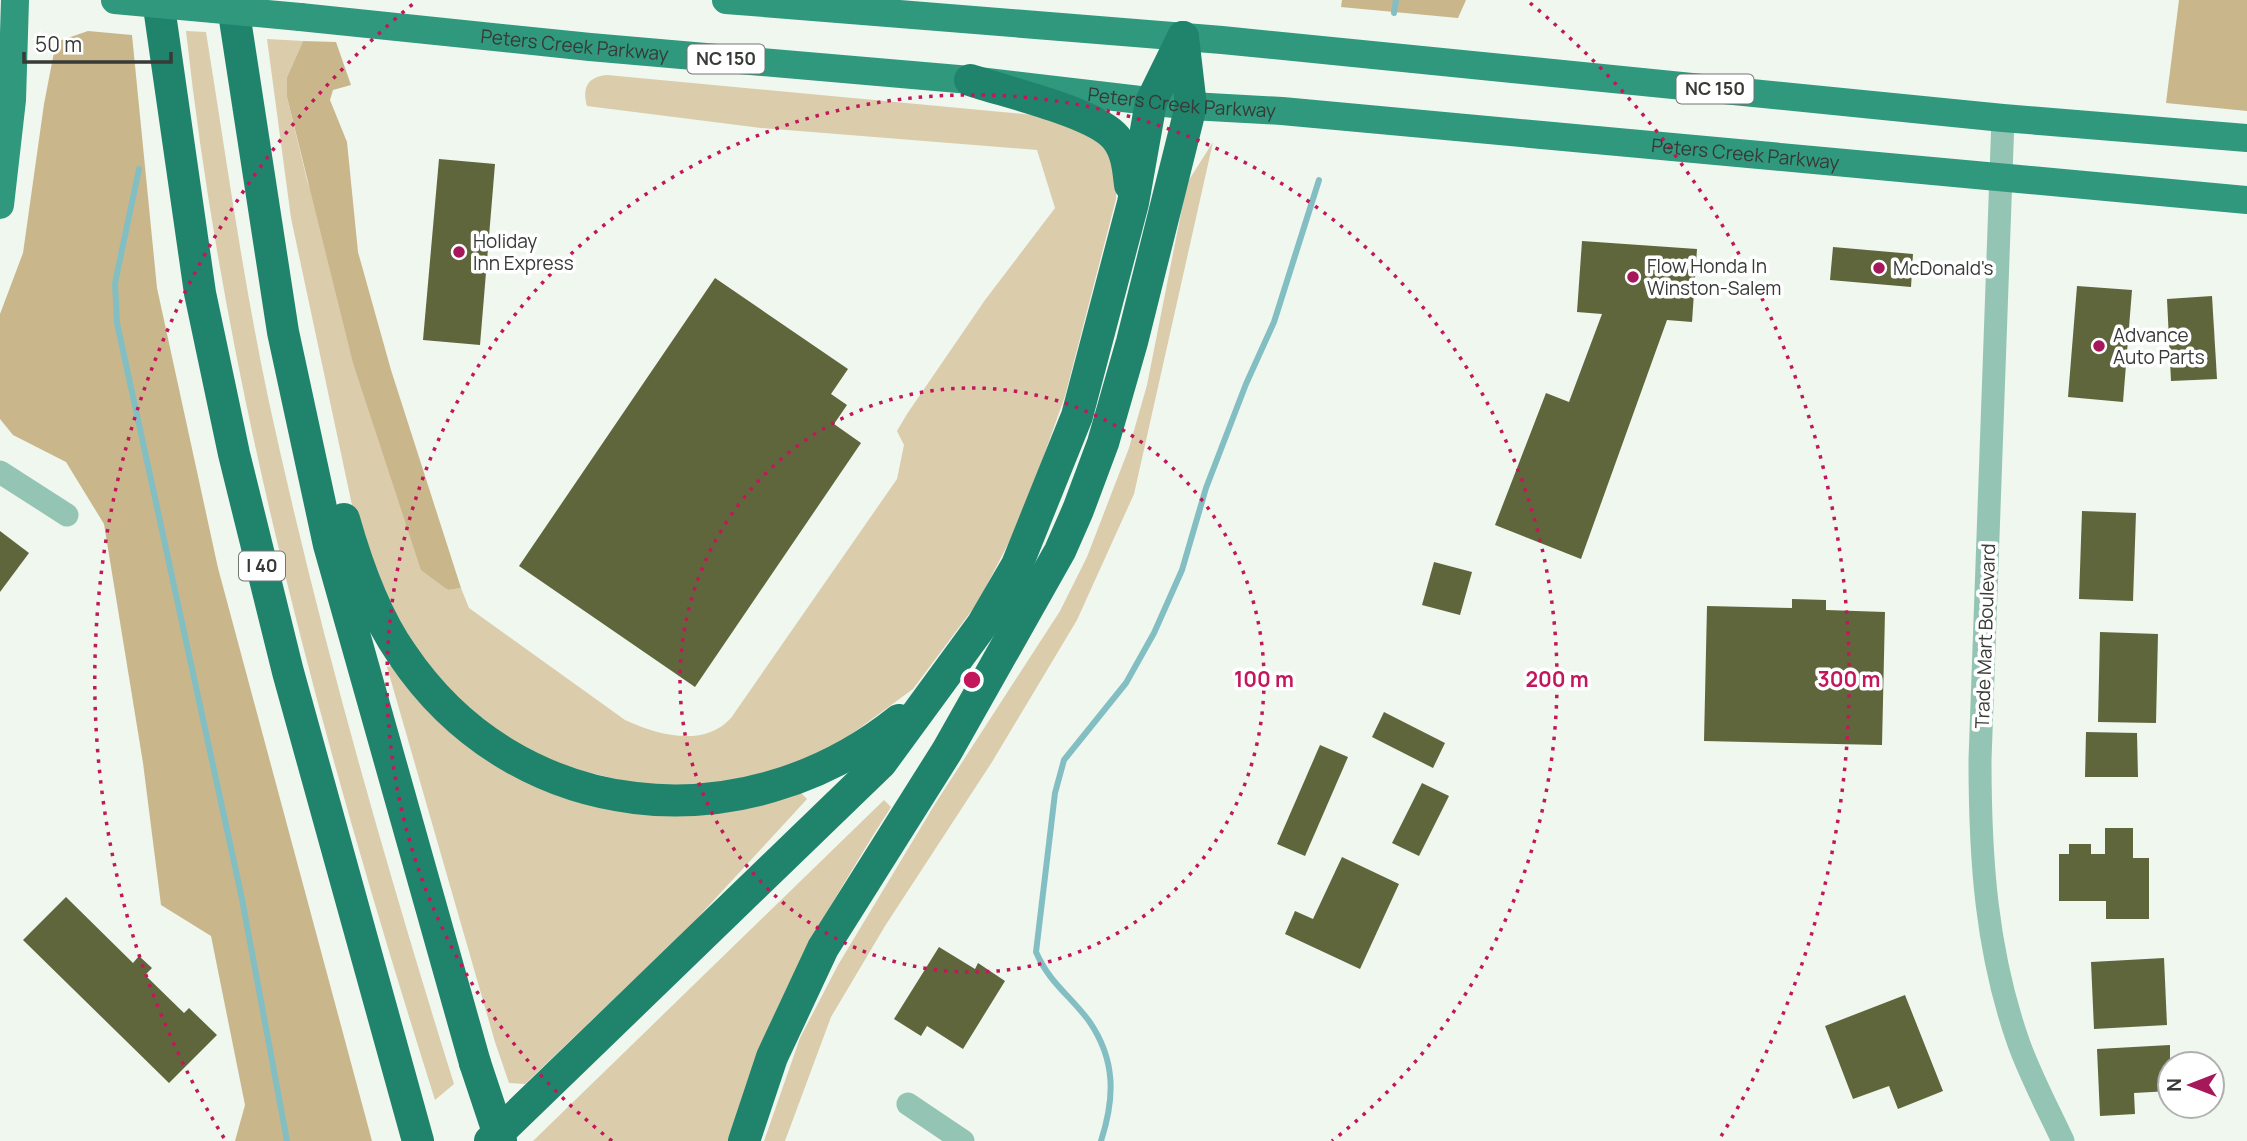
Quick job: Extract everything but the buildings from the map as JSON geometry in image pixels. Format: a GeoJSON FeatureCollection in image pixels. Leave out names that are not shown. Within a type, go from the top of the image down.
{"type":"FeatureCollection","features":[{"type":"Feature","properties":{"kind":"highway","name":"I 40"},"geometry":{"type":"LineString","coordinates":[[158,0],[200,293],[234,454],[288,672],[415,1132]]}},
{"type":"Feature","properties":{"kind":"highway"},"geometry":{"type":"LineString","coordinates":[[232,0],[283,332],[330,545],[475,1063],[501,1141]]}},
{"type":"Feature","properties":{"kind":"highway"},"geometry":{"type":"LineString","coordinates":[[489,1141],[855,789],[880,763],[958,662],[1017,565],[1077,416],[1133,203],[1151,102],[1183,37]]}},
{"type":"Feature","properties":{"kind":"highway"},"geometry":{"type":"LineString","coordinates":[[744,1141],[772,1057],[823,948],[947,751],[1060,551],[1103,443],[1132,342],[1191,106],[1183,37]]}},
{"type":"Feature","properties":{"kind":"highway"},"geometry":{"type":"LineString","coordinates":[[970,80],[1093,120],[1106,128],[1117,140],[1126,157],[1133,203]]}},
{"type":"Feature","properties":{"kind":"highway"},"geometry":{"type":"LineString","coordinates":[[283,332],[310,370],[353,550],[368,589],[401,654],[450,711],[480,736],[551,778],[609,794],[654,802],[726,798],[765,790],[826,768],[855,753],[903,717],[958,662]]}},
{"type":"Feature","properties":{"kind":"highway"},"geometry":{"type":"LineString","coordinates":[[521,1141],[836,837],[904,764],[966,687],[1060,551]]}},
{"type":"Feature","properties":{"kind":"main road"},"geometry":{"type":"LineString","coordinates":[[0,205],[12,100],[15,0]]}},
{"type":"Feature","properties":{"kind":"main road","name":"Peters Creek Parkway"},"geometry":{"type":"LineString","coordinates":[[115,0],[590,47],[970,80],[1191,106],[1306,113],[2247,200]]}},
{"type":"Feature","properties":{"kind":"main road","name":"NC 150"},"geometry":{"type":"LineString","coordinates":[[726,0],[1183,37],[2003,118],[2247,138]]}},
{"type":"Feature","properties":{"kind":"street","name":"Trade Mart Boulevard"},"geometry":{"type":"LineString","coordinates":[[2003,118],[1980,760],[1983,875],[1993,948],[2007,1005],[2020,1045],[2063,1141]]}},
{"type":"Feature","properties":{"kind":"street"},"geometry":{"type":"LineString","coordinates":[[0,472],[67,515]]}},
{"type":"Feature","properties":{"kind":"street"},"geometry":{"type":"LineString","coordinates":[[908,1104],[963,1141]]}},
{"type":"Feature","properties":{"kind":"shaded area"},"geometry":{"type":"Polygon","coordinates":[[[1342,0],[1466,0],[1458,18],[1341,7],[1342,0]]]}},
{"type":"Feature","properties":{"kind":"shaded area"},"geometry":{"type":"Polygon","coordinates":[[[2179,0],[2247,0],[2247,111],[2166,103],[2179,0]]]}},
{"type":"Feature","properties":{"kind":"shaded area"},"geometry":{"type":"Polygon","coordinates":[[[88,31],[132,35],[157,288],[218,568],[372,1141],[235,1141],[245,1105],[211,936],[161,905],[143,763],[104,524],[66,462],[13,435],[0,419],[0,314],[23,253],[44,104],[56,42],[88,31]]]}},
{"type":"Feature","properties":{"kind":"shaded area"},"geometry":{"type":"Polygon","coordinates":[[[186,31],[206,32],[251,310],[288,488],[354,745],[454,1084],[435,1100],[355,837],[284,572],[226,303],[186,31]]]}},
{"type":"Feature","properties":{"kind":"shaded area"},"geometry":{"type":"Polygon","coordinates":[[[267,39],[303,41],[287,77],[287,97],[307,180],[447,590],[461,588],[469,608],[625,720],[651,730],[680,736],[708,733],[731,718],[897,479],[904,445],[897,431],[907,414],[985,300],[1055,208],[1037,150],[761,128],[587,106],[585,94],[588,84],[595,78],[607,75],[1044,116],[1099,132],[1117,170],[1116,199],[1065,396],[1022,517],[978,602],[913,689],[816,760],[718,786],[647,786],[561,766],[498,732],[448,689],[399,626],[353,510],[291,218],[267,39]]]}},
{"type":"Feature","properties":{"kind":"shaded area"},"geometry":{"type":"Polygon","coordinates":[[[303,41],[336,42],[351,85],[333,90],[330,100],[347,142],[358,252],[391,370],[461,588],[448,590],[421,570],[353,363],[287,97],[287,77],[303,41]]]}},
{"type":"Feature","properties":{"kind":"shaded area"},"geometry":{"type":"Polygon","coordinates":[[[1213,142],[1134,494],[1077,620],[992,762],[885,926],[831,1017],[785,1141],[764,1141],[800,1038],[838,965],[935,804],[1060,611],[1087,557],[1129,448],[1147,385],[1187,183],[1213,142]]]}},
{"type":"Feature","properties":{"kind":"shaded area"},"geometry":{"type":"Polygon","coordinates":[[[400,664],[539,781],[799,791],[807,799],[691,925],[525,1084],[509,1083],[495,1042],[387,667],[400,664]]]}},
{"type":"Feature","properties":{"kind":"shaded area"},"geometry":{"type":"Polygon","coordinates":[[[884,800],[891,807],[819,927],[777,1010],[758,1052],[729,1141],[533,1141],[884,800]]]}},
{"type":"Feature","properties":{"kind":"waterway"},"geometry":{"type":"LineString","coordinates":[[1394,13],[1396,0]]}},
{"type":"Feature","properties":{"kind":"waterway"},"geometry":{"type":"LineString","coordinates":[[139,169],[115,283],[117,323],[242,899],[287,1141]]}},
{"type":"Feature","properties":{"kind":"waterway"},"geometry":{"type":"LineString","coordinates":[[1101,1141],[1110,1094],[1104,1050],[1089,1021],[1054,981],[1036,952],[1055,793],[1064,760],[1126,683],[1154,633],[1182,570],[1206,488],[1246,384],[1274,322],[1319,180]]}},
{"type":"Feature","properties":{"kind":"place","name":"Holiday Inn Express"},"geometry":{"type":"Point","coordinates":[459,252]}},
{"type":"Feature","properties":{"kind":"place","name":"McDonald's"},"geometry":{"type":"Point","coordinates":[1879,268]}},
{"type":"Feature","properties":{"kind":"place","name":"Flow Honda In Winston-Salem"},"geometry":{"type":"Point","coordinates":[1633,277]}},
{"type":"Feature","properties":{"kind":"place","name":"Advance Auto Parts"},"geometry":{"type":"Point","coordinates":[2099,346]}}]}
